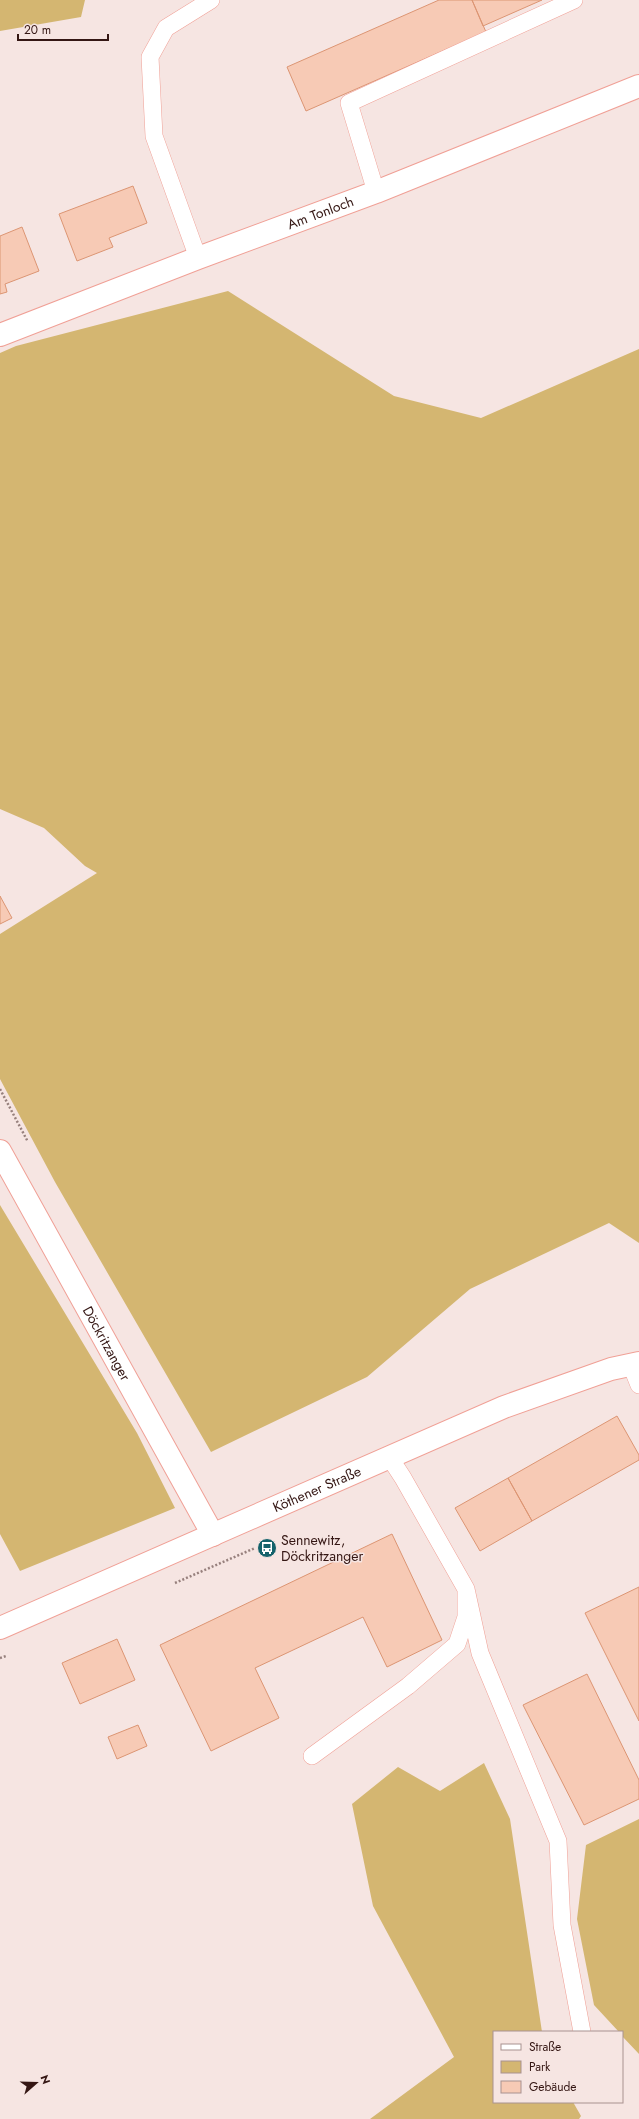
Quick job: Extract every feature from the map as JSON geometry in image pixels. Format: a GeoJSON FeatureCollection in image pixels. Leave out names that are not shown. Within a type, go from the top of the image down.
{"type":"FeatureCollection","features":[{"type":"Feature","properties":{"kind":"street","name":"Am Tonloch"},"geometry":{"type":"LineString","coordinates":[[0,335],[198,258],[376,192],[639,86]]}},
{"type":"Feature","properties":{"kind":"street","name":"Döckritzanger"},"geometry":{"type":"LineString","coordinates":[[0,1151],[214,1535]]}},
{"type":"Feature","properties":{"kind":"street","name":"Köthener Straße"},"geometry":{"type":"LineString","coordinates":[[0,1628],[504,1407],[611,1368],[635,1364]]}},
{"type":"Feature","properties":{"kind":"lane"},"geometry":{"type":"LineString","coordinates":[[198,258],[154,136],[150,57],[166,28],[211,0]]}},
{"type":"Feature","properties":{"kind":"lane"},"geometry":{"type":"LineString","coordinates":[[376,192],[349,103],[574,0]]}},
{"type":"Feature","properties":{"kind":"lane"},"geometry":{"type":"LineString","coordinates":[[635,1364],[639,1385]]}},
{"type":"Feature","properties":{"kind":"lane"},"geometry":{"type":"LineString","coordinates":[[390,1458],[403,1478],[466,1589],[480,1653],[558,1841],[562,1925],[582,2031]]}},
{"type":"Feature","properties":{"kind":"lane"},"geometry":{"type":"LineString","coordinates":[[312,1756],[408,1686],[457,1644],[466,1617],[466,1589]]}},
{"type":"Feature","properties":{"kind":"green space"},"geometry":{"type":"Polygon","coordinates":[[[0,0],[85,0],[81,17],[0,31],[0,0]]]}},
{"type":"Feature","properties":{"kind":"green space"},"geometry":{"type":"Polygon","coordinates":[[[228,291],[394,396],[481,418],[639,349],[639,1243],[609,1223],[470,1289],[367,1377],[211,1452],[55,1182],[0,1079],[0,934],[97,873],[85,866],[44,828],[0,809],[0,353],[16,346],[228,291]]]}},
{"type":"Feature","properties":{"kind":"green space"},"geometry":{"type":"Polygon","coordinates":[[[0,1205],[137,1433],[175,1508],[20,1571],[0,1534],[0,1205]]]}},
{"type":"Feature","properties":{"kind":"green space"},"geometry":{"type":"Polygon","coordinates":[[[484,1763],[510,1819],[542,2031],[493,2031],[493,2103],[574,2103],[581,2116],[579,2119],[370,2119],[454,2057],[373,1906],[352,1804],[398,1767],[440,1791],[484,1763]]]}},
{"type":"Feature","properties":{"kind":"green space"},"geometry":{"type":"Polygon","coordinates":[[[639,1819],[639,2054],[623,2037],[623,2031],[618,2031],[594,2005],[577,1919],[586,1845],[639,1819]]]}},
{"type":"Feature","properties":{"kind":"building"},"geometry":{"type":"Polygon","coordinates":[[[439,0],[472,0],[486,32],[306,111],[287,67],[439,0]]]}},
{"type":"Feature","properties":{"kind":"building"},"geometry":{"type":"Polygon","coordinates":[[[472,0],[542,0],[483,26],[472,0]]]}},
{"type":"Feature","properties":{"kind":"building"},"geometry":{"type":"Polygon","coordinates":[[[133,186],[147,223],[109,238],[113,247],[77,261],[59,214],[133,186]]]}},
{"type":"Feature","properties":{"kind":"building"},"geometry":{"type":"Polygon","coordinates":[[[22,227],[39,271],[5,284],[7,292],[0,294],[0,236],[22,227]]]}},
{"type":"Feature","properties":{"kind":"building"},"geometry":{"type":"Polygon","coordinates":[[[0,896],[12,918],[0,924],[0,896]]]}},
{"type":"Feature","properties":{"kind":"building"},"geometry":{"type":"Polygon","coordinates":[[[617,1416],[639,1455],[639,1460],[532,1521],[508,1478],[617,1416]]]}},
{"type":"Feature","properties":{"kind":"building"},"geometry":{"type":"Polygon","coordinates":[[[508,1478],[532,1521],[480,1551],[455,1508],[508,1478]]]}},
{"type":"Feature","properties":{"kind":"building"},"geometry":{"type":"Polygon","coordinates":[[[392,1534],[442,1640],[387,1667],[363,1617],[255,1668],[279,1718],[211,1751],[160,1645],[392,1534]]]}},
{"type":"Feature","properties":{"kind":"building"},"geometry":{"type":"Polygon","coordinates":[[[639,1587],[639,1721],[585,1613],[639,1587]]]}},
{"type":"Feature","properties":{"kind":"building"},"geometry":{"type":"Polygon","coordinates":[[[117,1639],[135,1680],[80,1704],[62,1663],[117,1639]]]}},
{"type":"Feature","properties":{"kind":"building"},"geometry":{"type":"Polygon","coordinates":[[[587,1674],[639,1780],[639,1799],[584,1825],[523,1705],[587,1674]]]}},
{"type":"Feature","properties":{"kind":"building"},"geometry":{"type":"Polygon","coordinates":[[[138,1725],[147,1746],[117,1759],[108,1737],[138,1725]]]}},
{"type":"Feature","properties":{"kind":"place","name":"Sennewitz, Döckritzanger"},"geometry":{"type":"Point","coordinates":[267,1548]}}]}
